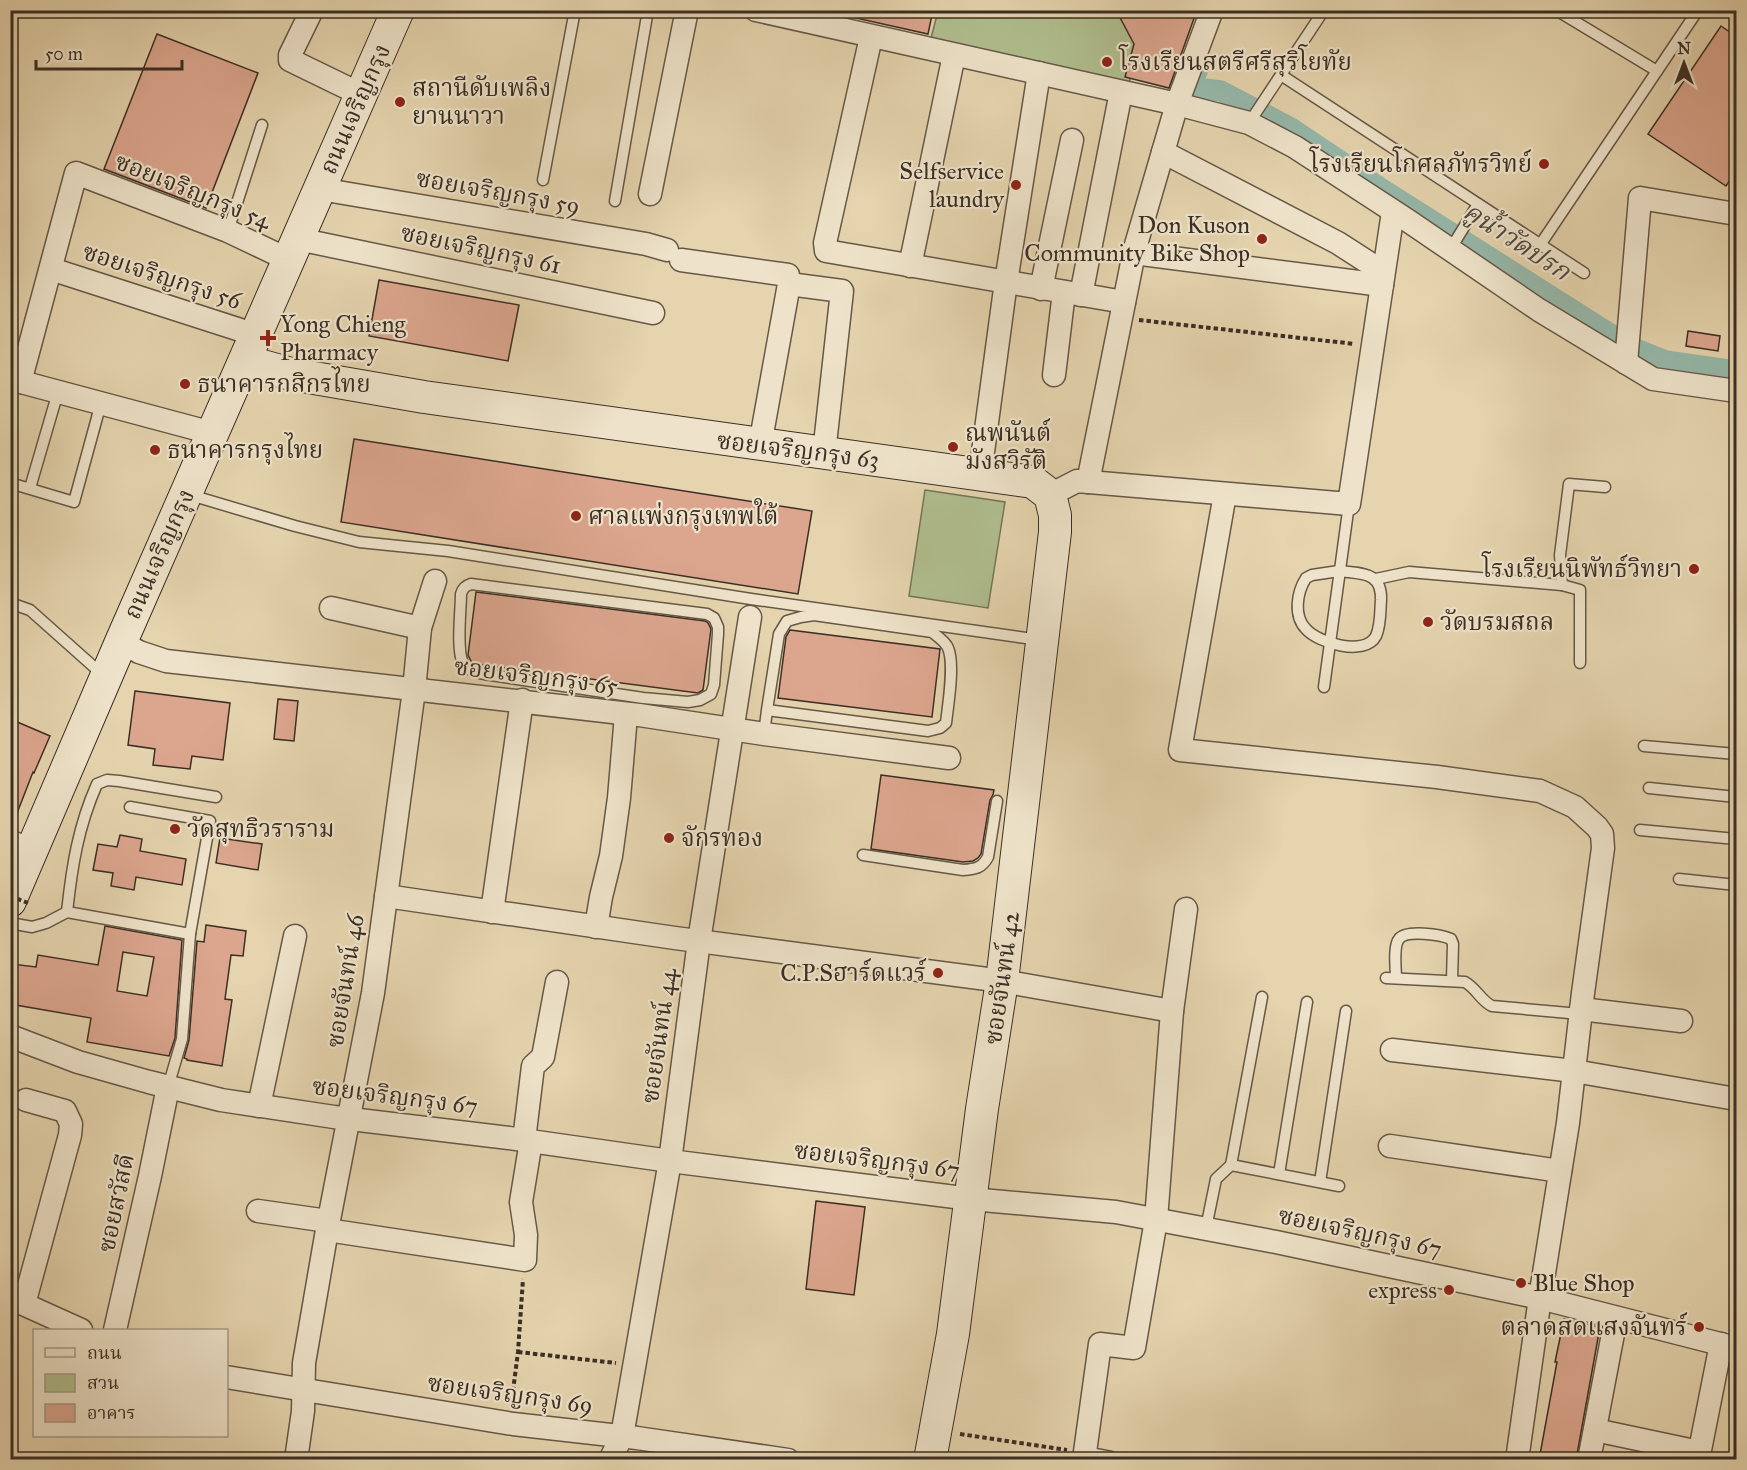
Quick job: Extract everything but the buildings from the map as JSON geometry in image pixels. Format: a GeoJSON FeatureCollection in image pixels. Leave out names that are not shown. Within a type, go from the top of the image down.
{"type":"FeatureCollection","features":[{"type":"Feature","properties":{"kind":"street"},"geometry":{"type":"LineString","coordinates":[[312,10],[290,55],[290,60],[362,95]]}},
{"type":"Feature","properties":{"kind":"street","name":"ถนนเจริญกรุง"},"geometry":{"type":"LineString","coordinates":[[16,900],[23,840],[106,677],[398,10]]}},
{"type":"Feature","properties":{"kind":"street"},"geometry":{"type":"LineString","coordinates":[[650,194],[687,10]]}},
{"type":"Feature","properties":{"kind":"street"},"geometry":{"type":"LineString","coordinates":[[756,10],[787,14],[871,38],[1177,104],[1254,116],[1295,147],[1393,212],[1455,241],[1539,310],[1627,349],[1653,379],[1737,391]]}},
{"type":"Feature","properties":{"kind":"street"},"geometry":{"type":"LineString","coordinates":[[1088,482],[1134,253],[1177,104],[1212,10]]}},
{"type":"Feature","properties":{"kind":"street"},"geometry":{"type":"LineString","coordinates":[[871,38],[825,243],[826,252],[1005,285],[1072,293],[1122,310]]}},
{"type":"Feature","properties":{"kind":"street"},"geometry":{"type":"LineString","coordinates":[[910,266],[954,55]]}},
{"type":"Feature","properties":{"kind":"street"},"geometry":{"type":"LineString","coordinates":[[980,474],[1005,285],[1039,74]]}},
{"type":"Feature","properties":{"kind":"street"},"geometry":{"type":"LineString","coordinates":[[1054,375],[1121,92]]}},
{"type":"Feature","properties":{"kind":"street"},"geometry":{"type":"LineString","coordinates":[[1041,288],[1072,140]]}},
{"type":"Feature","properties":{"kind":"street"},"geometry":{"type":"LineString","coordinates":[[1163,152],[1338,243],[1382,279]]}},
{"type":"Feature","properties":{"kind":"street","name":"ซอยเจริญกรุง 54"},"geometry":{"type":"LineString","coordinates":[[51,269],[76,173],[228,231],[293,249]]}},
{"type":"Feature","properties":{"kind":"street","name":"ซอยเจริญกรุง 59"},"geometry":{"type":"LineString","coordinates":[[320,189],[646,244],[674,255],[788,275],[789,284]]}},
{"type":"Feature","properties":{"kind":"street"},"geometry":{"type":"LineString","coordinates":[[1627,349],[1640,198],[1737,214]]}},
{"type":"Feature","properties":{"kind":"street"},"geometry":{"type":"LineString","coordinates":[[1050,495],[1077,481],[1349,504],[1393,212]]}},
{"type":"Feature","properties":{"kind":"street","name":"ซอยเจริญกรุง 61"},"geometry":{"type":"LineString","coordinates":[[293,249],[653,313]]}},
{"type":"Feature","properties":{"kind":"street"},"geometry":{"type":"LineString","coordinates":[[1134,253],[1382,279]]}},
{"type":"Feature","properties":{"kind":"street"},"geometry":{"type":"LineString","coordinates":[[51,269],[15,380],[212,433]]}},
{"type":"Feature","properties":{"kind":"street","name":"ซอยเจริญกรุง 56"},"geometry":{"type":"LineString","coordinates":[[51,269],[250,348]]}},
{"type":"Feature","properties":{"kind":"street"},"geometry":{"type":"LineString","coordinates":[[760,445],[789,284],[842,291],[824,453]]}},
{"type":"Feature","properties":{"kind":"street","name":"ซอยเจริญกรุง 63"},"geometry":{"type":"LineString","coordinates":[[250,348],[291,374],[424,397],[1033,482],[1050,495]]}},
{"type":"Feature","properties":{"kind":"street"},"geometry":{"type":"LineString","coordinates":[[1224,494],[1180,750],[1437,777],[1540,791],[1575,807],[1602,834],[1604,848],[1568,1123],[1517,1460]]}},
{"type":"Feature","properties":{"kind":"street","name":"ซอยจันทน์ 42"},"geometry":{"type":"LineString","coordinates":[[930,1460],[953,1334],[982,1109],[1002,981],[1007,802],[1043,640],[1055,532],[1055,515],[1050,495]]}},
{"type":"Feature","properties":{"kind":"street","name":"ซอยจันทน์ 46"},"geometry":{"type":"LineString","coordinates":[[296,1460],[303,1411],[304,1363],[327,1226],[373,993],[414,690],[420,628],[435,581]]}},
{"type":"Feature","properties":{"kind":"street"},"geometry":{"type":"LineString","coordinates":[[331,608],[420,628]]}},
{"type":"Feature","properties":{"kind":"street","name":"ซอยจันทน์ 44"},"geometry":{"type":"LineString","coordinates":[[610,1460],[622,1436],[670,1161],[699,941],[750,618]]}},
{"type":"Feature","properties":{"kind":"street","name":"ซอยเจริญกรุง 65"},"geometry":{"type":"LineString","coordinates":[[121,642],[139,652],[166,661],[414,690],[636,709],[764,734],[948,758]]}},
{"type":"Feature","properties":{"kind":"street"},"geometry":{"type":"LineString","coordinates":[[492,912],[522,700]]}},
{"type":"Feature","properties":{"kind":"street"},"geometry":{"type":"LineString","coordinates":[[596,927],[619,798],[625,727],[636,709]]}},
{"type":"Feature","properties":{"kind":"street"},"geometry":{"type":"LineString","coordinates":[[386,896],[596,927],[1002,981],[1172,1011]]}},
{"type":"Feature","properties":{"kind":"street"},"geometry":{"type":"LineString","coordinates":[[1085,1452],[1100,1344],[1134,1348],[1156,1220],[1172,1011],[1186,909]]}},
{"type":"Feature","properties":{"kind":"street"},"geometry":{"type":"LineString","coordinates":[[259,1106],[295,936]]}},
{"type":"Feature","properties":{"kind":"street"},"geometry":{"type":"LineString","coordinates":[[258,1211],[327,1226],[525,1260],[526,1235],[521,1202],[533,1066],[543,1057],[557,982]]}},
{"type":"Feature","properties":{"kind":"street"},"geometry":{"type":"LineString","coordinates":[[1581,1011],[1682,1021]]}},
{"type":"Feature","properties":{"kind":"street","name":"ซอยเจริญกรุง 67"},"geometry":{"type":"LineString","coordinates":[[10,1036],[78,1062],[221,1100],[970,1199],[1116,1212],[1287,1244],[1540,1298],[1729,1346]]}},
{"type":"Feature","properties":{"kind":"street"},"geometry":{"type":"LineString","coordinates":[[1392,1050],[1574,1071],[1737,1098]]}},
{"type":"Feature","properties":{"kind":"street","name":"ซอยสวัสดี"},"geometry":{"type":"LineString","coordinates":[[116,1329],[168,1087]]}},
{"type":"Feature","properties":{"kind":"street"},"geometry":{"type":"LineString","coordinates":[[26,1100],[65,1111],[71,1124],[70,1136],[27,1293],[16,1301],[79,1329]]}},
{"type":"Feature","properties":{"kind":"street"},"geometry":{"type":"LineString","coordinates":[[1390,1146],[1560,1171]]}},
{"type":"Feature","properties":{"kind":"street"},"geometry":{"type":"LineString","coordinates":[[1589,1460],[1616,1318]]}},
{"type":"Feature","properties":{"kind":"street"},"geometry":{"type":"LineString","coordinates":[[1595,1430],[1699,1456],[1729,1346]]}},
{"type":"Feature","properties":{"kind":"street","name":"ซอยเจริญกรุง 69"},"geometry":{"type":"LineString","coordinates":[[228,1377],[513,1425],[622,1436],[788,1460]]}},
{"type":"Feature","properties":{"kind":"lane"},"geometry":{"type":"LineString","coordinates":[[543,180],[575,10]]}},
{"type":"Feature","properties":{"kind":"lane"},"geometry":{"type":"LineString","coordinates":[[615,201],[648,10]]}},
{"type":"Feature","properties":{"kind":"lane"},"geometry":{"type":"LineString","coordinates":[[1254,116],[1324,10]]}},
{"type":"Feature","properties":{"kind":"lane"},"geometry":{"type":"LineString","coordinates":[[1556,10],[1657,71]]}},
{"type":"Feature","properties":{"kind":"lane"},"geometry":{"type":"LineString","coordinates":[[1540,245],[1698,10]]}},
{"type":"Feature","properties":{"kind":"lane"},"geometry":{"type":"LineString","coordinates":[[1281,75],[1584,273]]}},
{"type":"Feature","properties":{"kind":"lane"},"geometry":{"type":"LineString","coordinates":[[228,231],[262,125]]}},
{"type":"Feature","properties":{"kind":"lane"},"geometry":{"type":"LineString","coordinates":[[1455,241],[1478,204]]}},
{"type":"Feature","properties":{"kind":"lane"},"geometry":{"type":"LineString","coordinates":[[30,488],[58,392]]}},
{"type":"Feature","properties":{"kind":"lane"},"geometry":{"type":"LineString","coordinates":[[10,483],[74,502],[101,403]]}},
{"type":"Feature","properties":{"kind":"lane"},"geometry":{"type":"LineString","coordinates":[[1562,585],[1560,555],[1569,484],[1605,488]]}},
{"type":"Feature","properties":{"kind":"lane"},"geometry":{"type":"LineString","coordinates":[[186,494],[359,542],[448,551],[1043,640]]}},
{"type":"Feature","properties":{"kind":"lane"},"geometry":{"type":"LineString","coordinates":[[1324,687],[1349,504]]}},
{"type":"Feature","properties":{"kind":"lane"},"geometry":{"type":"LineString","coordinates":[[1376,579],[1381,588],[1379,625],[1375,637],[1368,644],[1355,647],[1330,643],[1305,629],[1298,609],[1300,592],[1306,578],[1312,575],[1339,571],[1376,579],[1409,572],[1562,585],[1580,590],[1580,663]]}},
{"type":"Feature","properties":{"kind":"lane"},"geometry":{"type":"LineString","coordinates":[[471,584],[706,614],[714,618],[718,634],[714,685],[711,694],[700,700],[636,709],[471,671],[464,663],[460,652],[462,590],[471,584]]}},
{"type":"Feature","properties":{"kind":"lane"},"geometry":{"type":"LineString","coordinates":[[10,603],[30,610],[106,677]]}},
{"type":"Feature","properties":{"kind":"lane"},"geometry":{"type":"LineString","coordinates":[[764,734],[767,710],[778,634],[787,621],[801,616],[814,615],[932,632],[944,641],[949,649],[951,664],[946,723],[940,728],[928,731],[767,710]]}},
{"type":"Feature","properties":{"kind":"lane"},"geometry":{"type":"LineString","coordinates":[[1644,746],[1737,754]]}},
{"type":"Feature","properties":{"kind":"lane"},"geometry":{"type":"LineString","coordinates":[[67,912],[73,860],[79,834],[97,784],[107,780],[119,781],[216,797]]}},
{"type":"Feature","properties":{"kind":"lane"},"geometry":{"type":"LineString","coordinates":[[1649,788],[1737,797]]}},
{"type":"Feature","properties":{"kind":"lane"},"geometry":{"type":"LineString","coordinates":[[863,855],[963,870],[975,869],[984,865],[988,857],[1007,802]]}},
{"type":"Feature","properties":{"kind":"lane"},"geometry":{"type":"LineString","coordinates":[[130,807],[210,821],[190,934],[182,1039],[168,1087]]}},
{"type":"Feature","properties":{"kind":"lane"},"geometry":{"type":"LineString","coordinates":[[1640,830],[1737,838]]}},
{"type":"Feature","properties":{"kind":"lane"},"geometry":{"type":"LineString","coordinates":[[1679,879],[1737,885]]}},
{"type":"Feature","properties":{"kind":"lane"},"geometry":{"type":"LineString","coordinates":[[10,923],[32,927],[46,923],[67,912],[190,934]]}},
{"type":"Feature","properties":{"kind":"lane"},"geometry":{"type":"LineString","coordinates":[[1452,980],[1453,944],[1451,939],[1444,936],[1416,934],[1399,939],[1391,978],[1465,982],[1473,986],[1486,1003],[1492,1006],[1581,1011]]}},
{"type":"Feature","properties":{"kind":"lane"},"geometry":{"type":"LineString","coordinates":[[1206,1228],[1216,1179],[1231,1165],[1262,997]]}},
{"type":"Feature","properties":{"kind":"lane"},"geometry":{"type":"LineString","coordinates":[[1279,1174],[1307,1002]]}},
{"type":"Feature","properties":{"kind":"lane"},"geometry":{"type":"LineString","coordinates":[[1320,1182],[1346,1011]]}},
{"type":"Feature","properties":{"kind":"lane"},"geometry":{"type":"LineString","coordinates":[[1231,1165],[1339,1186]]}},
{"type":"Feature","properties":{"kind":"lane"},"geometry":{"type":"LineString","coordinates":[[1085,1452],[1111,1457]]}},
{"type":"Feature","properties":{"kind":"path"},"geometry":{"type":"LineString","coordinates":[[1122,310],[1372,346]]}},
{"type":"Feature","properties":{"kind":"path"},"geometry":{"type":"LineString","coordinates":[[511,1409],[525,1260]]}},
{"type":"Feature","properties":{"kind":"path"},"geometry":{"type":"LineString","coordinates":[[518,1352],[623,1363]]}},
{"type":"Feature","properties":{"kind":"path"},"geometry":{"type":"LineString","coordinates":[[960,1434],[1085,1452]]}},
{"type":"Feature","properties":{"kind":"green space","name":"โรงเรียนสตรีศรีสุริโยทัย"},"geometry":{"type":"Polygon","coordinates":[[[938,11],[1148,11],[1129,83],[930,42],[938,11]]]}},
{"type":"Feature","properties":{"kind":"green space"},"geometry":{"type":"Polygon","coordinates":[[[925,490],[1005,502],[988,608],[909,596],[925,490]]]}},
{"type":"Feature","properties":{"kind":"waterway","name":"คูน้ำวัดปรก"},"geometry":{"type":"LineString","coordinates":[[1200,64],[1191,87],[1221,91],[1291,128],[1379,187],[1631,347],[1666,361],[1736,371]]}},
{"type":"Feature","properties":{"kind":"place","name":"โรงเรียนสตรีศรีสุริโยทัย"},"geometry":{"type":"Point","coordinates":[1107,62]}},
{"type":"Feature","properties":{"kind":"place","name":"สถานีดับเพลิง ยานนาวา"},"geometry":{"type":"Point","coordinates":[400,102]}},
{"type":"Feature","properties":{"kind":"place","name":"โรงเรียนโกศลภัทรวิทย์"},"geometry":{"type":"Point","coordinates":[1544,164]}},
{"type":"Feature","properties":{"kind":"place","name":"Selfservice laundry"},"geometry":{"type":"Point","coordinates":[1016,185]}},
{"type":"Feature","properties":{"kind":"place","name":"Don Kuson Community Bike Shop"},"geometry":{"type":"Point","coordinates":[1262,239]}},
{"type":"Feature","properties":{"kind":"place","name":"Yong Chieng Pharmacy"},"geometry":{"type":"Point","coordinates":[268,338]}},
{"type":"Feature","properties":{"kind":"place","name":"ธนาคารกสิกรไทย"},"geometry":{"type":"Point","coordinates":[185,384]}},
{"type":"Feature","properties":{"kind":"place","name":"ณพนันต์ มังสวิรัติ"},"geometry":{"type":"Point","coordinates":[953,447]}},
{"type":"Feature","properties":{"kind":"place","name":"ธนาคารกรุงไทย"},"geometry":{"type":"Point","coordinates":[155,450]}},
{"type":"Feature","properties":{"kind":"place","name":"ศาลแพ่งกรุงเทพใต้"},"geometry":{"type":"Point","coordinates":[576,516]}},
{"type":"Feature","properties":{"kind":"place","name":"โรงเรียนนิพัทธ์วิทยา"},"geometry":{"type":"Point","coordinates":[1694,569]}},
{"type":"Feature","properties":{"kind":"place","name":"วัดบรมสถล"},"geometry":{"type":"Point","coordinates":[1428,622]}},
{"type":"Feature","properties":{"kind":"place","name":"วัดสุทธิวราราม"},"geometry":{"type":"Point","coordinates":[175,829]}},
{"type":"Feature","properties":{"kind":"place","name":"จักรทอง"},"geometry":{"type":"Point","coordinates":[669,838]}},
{"type":"Feature","properties":{"kind":"place","name":"C.P.Sฮาร์ดแวร์"},"geometry":{"type":"Point","coordinates":[938,973]}},
{"type":"Feature","properties":{"kind":"place","name":"Blue Shop"},"geometry":{"type":"Point","coordinates":[1521,1283]}},
{"type":"Feature","properties":{"kind":"place","name":"express"},"geometry":{"type":"Point","coordinates":[1449,1290]}},
{"type":"Feature","properties":{"kind":"place","name":"ตลาดสดแสงจันทร์"},"geometry":{"type":"Point","coordinates":[1699,1327]}}]}
